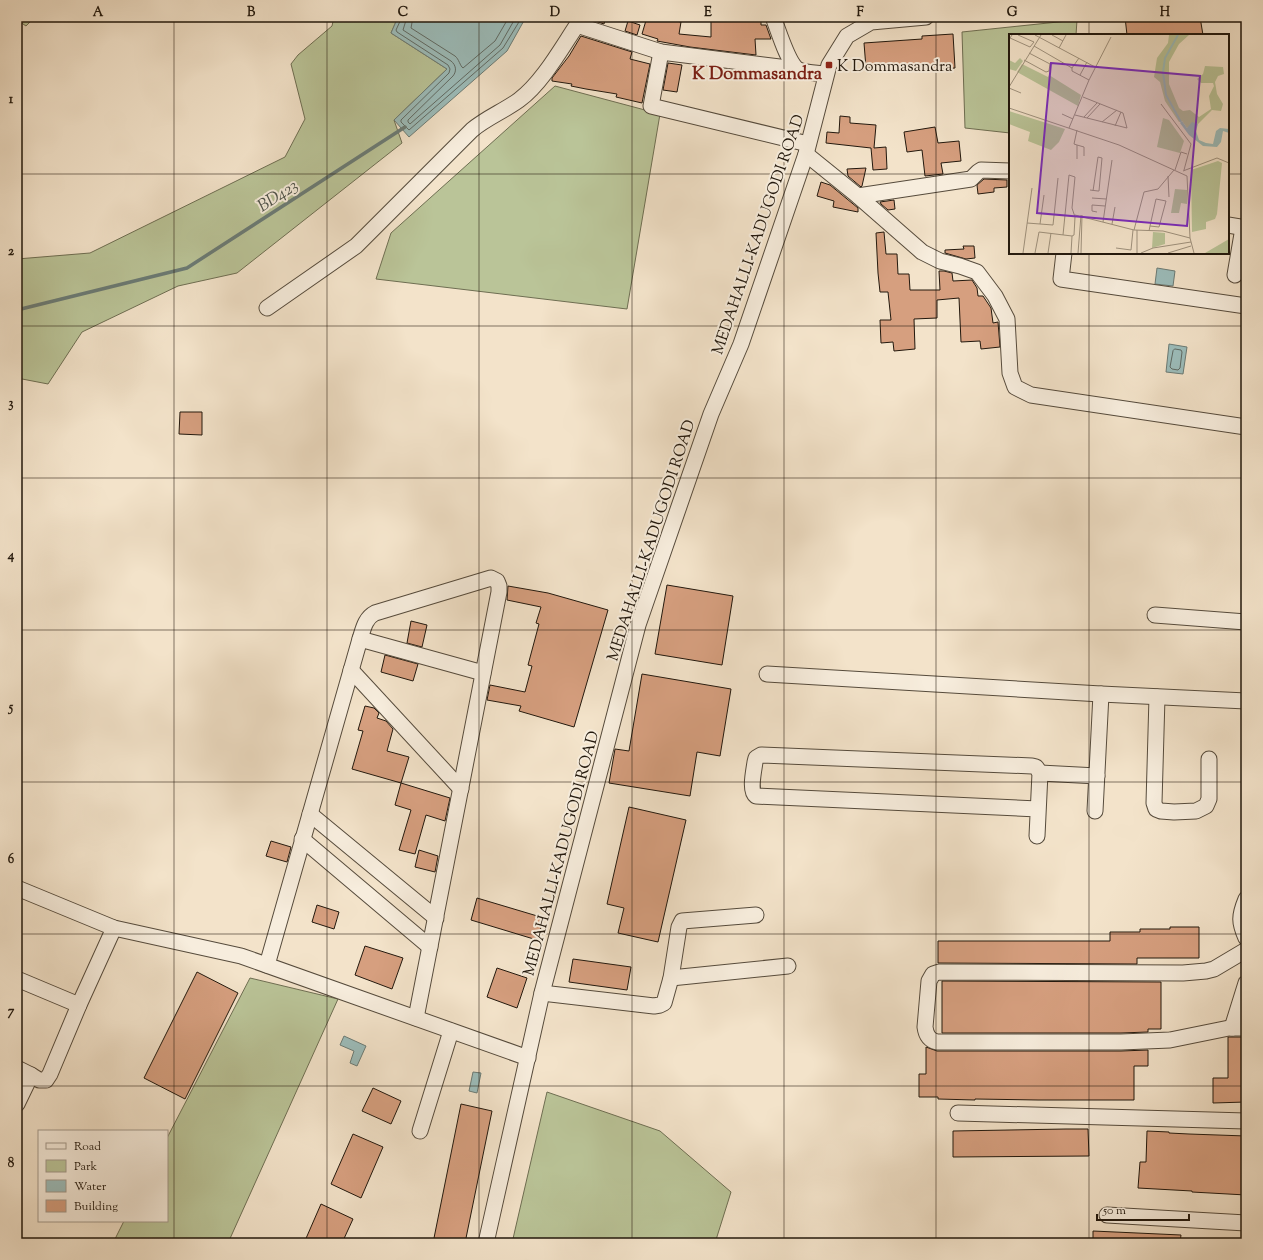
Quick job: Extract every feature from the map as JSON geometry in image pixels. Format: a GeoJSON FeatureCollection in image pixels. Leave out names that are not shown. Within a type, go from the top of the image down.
{"type":"FeatureCollection","features":[{"type":"Feature","properties":{"kind":"street"},"geometry":{"type":"LineString","coordinates":[[773,17],[788,56],[796,69]]}},
{"type":"Feature","properties":{"kind":"street","name":"MEDAHALLI-KADUGODI ROAD"},"geometry":{"type":"LineString","coordinates":[[486,1243],[542,993],[638,625],[711,414],[740,344],[807,149],[829,65],[847,36],[871,22],[926,17]]}},
{"type":"Feature","properties":{"kind":"street"},"geometry":{"type":"LineString","coordinates":[[267,308],[356,246],[472,130],[479,124],[518,101],[534,87],[577,25],[660,52],[826,74]]}},
{"type":"Feature","properties":{"kind":"street"},"geometry":{"type":"LineString","coordinates":[[660,52],[651,106],[807,149],[922,252],[940,261],[977,272],[995,296],[1007,319],[1010,373],[1015,387],[1031,395],[1246,427]]}},
{"type":"Feature","properties":{"kind":"street"},"geometry":{"type":"LineString","coordinates":[[858,196],[971,179],[981,170],[1009,171]]}},
{"type":"Feature","properties":{"kind":"street"},"geometry":{"type":"LineString","coordinates":[[1229,225],[1244,228],[1235,275]]}},
{"type":"Feature","properties":{"kind":"street"},"geometry":{"type":"LineString","coordinates":[[1064,254],[1061,279],[1246,306]]}},
{"type":"Feature","properties":{"kind":"street"},"geometry":{"type":"LineString","coordinates":[[267,965],[360,639],[370,615],[491,578],[497,581],[499,592],[416,1018]]}},
{"type":"Feature","properties":{"kind":"street"},"geometry":{"type":"LineString","coordinates":[[1155,615],[1246,622]]}},
{"type":"Feature","properties":{"kind":"street"},"geometry":{"type":"LineString","coordinates":[[360,639],[483,673]]}},
{"type":"Feature","properties":{"kind":"street"},"geometry":{"type":"LineString","coordinates":[[351,670],[461,789]]}},
{"type":"Feature","properties":{"kind":"street"},"geometry":{"type":"LineString","coordinates":[[767,674],[1246,702]]}},
{"type":"Feature","properties":{"kind":"street"},"geometry":{"type":"LineString","coordinates":[[1095,811],[1101,694]]}},
{"type":"Feature","properties":{"kind":"street"},"geometry":{"type":"LineString","coordinates":[[1157,697],[1154,803],[1156,809],[1160,811],[1174,812],[1196,811],[1206,806],[1209,799],[1209,759]]}},
{"type":"Feature","properties":{"kind":"street"},"geometry":{"type":"LineString","coordinates":[[1037,836],[1040,773],[1036,767],[760,755],[756,758],[755,762],[752,790],[756,796],[1038,809]]}},
{"type":"Feature","properties":{"kind":"street"},"geometry":{"type":"LineString","coordinates":[[1040,773],[1097,776]]}},
{"type":"Feature","properties":{"kind":"street"},"geometry":{"type":"LineString","coordinates":[[310,814],[436,918]]}},
{"type":"Feature","properties":{"kind":"street"},"geometry":{"type":"LineString","coordinates":[[302,839],[430,947]]}},
{"type":"Feature","properties":{"kind":"street"},"geometry":{"type":"LineString","coordinates":[[17,888],[114,928],[241,956],[528,1058]]}},
{"type":"Feature","properties":{"kind":"street"},"geometry":{"type":"LineString","coordinates":[[1246,899],[1242,910],[1241,926],[1246,938]]}},
{"type":"Feature","properties":{"kind":"street"},"geometry":{"type":"LineString","coordinates":[[542,993],[654,1006],[660,1005],[664,1003],[671,978],[679,927],[682,921],[756,915]]}},
{"type":"Feature","properties":{"kind":"street"},"geometry":{"type":"LineString","coordinates":[[17,1068],[31,1074],[39,1080],[46,1080],[50,1074],[114,928]]}},
{"type":"Feature","properties":{"kind":"street"},"geometry":{"type":"LineString","coordinates":[[1246,950],[1214,969],[1198,972],[939,972],[933,974],[929,981],[925,1027],[929,1038],[937,1042],[1121,1042],[1163,1040],[1239,1028],[1246,983]]}},
{"type":"Feature","properties":{"kind":"street"},"geometry":{"type":"LineString","coordinates":[[671,978],[788,966]]}},
{"type":"Feature","properties":{"kind":"street"},"geometry":{"type":"LineString","coordinates":[[17,979],[79,1005]]}},
{"type":"Feature","properties":{"kind":"street"},"geometry":{"type":"LineString","coordinates":[[420,1131],[451,1031]]}},
{"type":"Feature","properties":{"kind":"street"},"geometry":{"type":"LineString","coordinates":[[17,1104],[31,1074]]}},
{"type":"Feature","properties":{"kind":"street"},"geometry":{"type":"LineString","coordinates":[[958,1113],[1246,1121]]}},
{"type":"Feature","properties":{"kind":"street"},"geometry":{"type":"LineString","coordinates":[[1107,1215],[1246,1223]]}},
{"type":"Feature","properties":{"kind":"green space"},"geometry":{"type":"Polygon","coordinates":[[[17,17],[35,17],[26,26],[17,20],[17,17]]]}},
{"type":"Feature","properties":{"kind":"green space"},"geometry":{"type":"Polygon","coordinates":[[[334,17],[398,17],[391,33],[447,69],[394,120],[402,143],[237,273],[178,286],[82,332],[48,384],[17,378],[17,259],[90,253],[285,157],[305,119],[291,64],[298,55],[332,26],[334,17]]]}},
{"type":"Feature","properties":{"kind":"green space"},"geometry":{"type":"Polygon","coordinates":[[[1077,20],[1076,34],[1009,34],[1009,133],[965,128],[962,32],[1077,20]]]}},
{"type":"Feature","properties":{"kind":"green space"},"geometry":{"type":"Polygon","coordinates":[[[555,86],[660,114],[627,309],[376,279],[391,233],[555,86]]]}},
{"type":"Feature","properties":{"kind":"green space"},"geometry":{"type":"Polygon","coordinates":[[[250,978],[338,999],[228,1243],[113,1243],[124,1222],[168,1222],[168,1136],[250,978]]]}},
{"type":"Feature","properties":{"kind":"green space"},"geometry":{"type":"Polygon","coordinates":[[[547,1092],[660,1131],[731,1192],[715,1243],[512,1243],[547,1092]]]}},
{"type":"Feature","properties":{"kind":"water"},"geometry":{"type":"Polygon","coordinates":[[[398,17],[526,17],[507,51],[409,137],[394,120],[447,69],[391,33],[398,17]]]}},
{"type":"Feature","properties":{"kind":"water"},"geometry":{"type":"Polygon","coordinates":[[[1157,268],[1175,271],[1173,286],[1155,284],[1157,268]]]}},
{"type":"Feature","properties":{"kind":"water"},"geometry":{"type":"Polygon","coordinates":[[[1169,344],[1187,347],[1183,374],[1166,372],[1169,344]]]}},
{"type":"Feature","properties":{"kind":"water"},"geometry":{"type":"Polygon","coordinates":[[[344,1036],[366,1046],[357,1066],[350,1063],[354,1051],[340,1045],[344,1036]]]}},
{"type":"Feature","properties":{"kind":"water"},"geometry":{"type":"Polygon","coordinates":[[[473,1072],[481,1073],[477,1093],[469,1091],[473,1072]]]}},
{"type":"Feature","properties":{"kind":"building"},"geometry":{"type":"Polygon","coordinates":[[[590,17],[606,17],[604,24],[589,19],[590,17]]]}},
{"type":"Feature","properties":{"kind":"building"},"geometry":{"type":"Polygon","coordinates":[[[647,17],[681,22],[679,34],[711,37],[711,17],[761,17],[761,25],[766,25],[771,39],[755,39],[756,55],[690,47],[657,41],[658,39],[642,34],[647,17]]]}},
{"type":"Feature","properties":{"kind":"building"},"geometry":{"type":"Polygon","coordinates":[[[1125,17],[1200,17],[1203,34],[1127,34],[1125,17]]]}},
{"type":"Feature","properties":{"kind":"building"},"geometry":{"type":"Polygon","coordinates":[[[628,21],[640,25],[637,35],[625,31],[628,21]]]}},
{"type":"Feature","properties":{"kind":"building"},"geometry":{"type":"Polygon","coordinates":[[[953,34],[955,68],[925,70],[924,64],[866,68],[864,43],[922,39],[922,36],[953,34]]]}},
{"type":"Feature","properties":{"kind":"building"},"geometry":{"type":"Polygon","coordinates":[[[581,36],[632,52],[630,59],[650,64],[642,103],[616,97],[617,94],[552,81],[552,78],[569,56],[581,36]]]}},
{"type":"Feature","properties":{"kind":"building"},"geometry":{"type":"Polygon","coordinates":[[[668,63],[682,65],[677,92],[663,90],[668,63]]]}},
{"type":"Feature","properties":{"kind":"building"},"geometry":{"type":"Polygon","coordinates":[[[840,116],[850,117],[850,123],[876,125],[874,148],[886,147],[887,169],[873,170],[871,148],[826,143],[827,132],[839,133],[840,116]]]}},
{"type":"Feature","properties":{"kind":"building"},"geometry":{"type":"Polygon","coordinates":[[[935,127],[938,143],[959,141],[961,161],[941,163],[943,174],[925,176],[922,150],[907,152],[904,132],[935,127]]]}},
{"type":"Feature","properties":{"kind":"building"},"geometry":{"type":"Polygon","coordinates":[[[866,168],[861,187],[848,176],[847,169],[866,168]]]}},
{"type":"Feature","properties":{"kind":"building"},"geometry":{"type":"Polygon","coordinates":[[[984,179],[1007,180],[1007,187],[994,188],[994,192],[978,194],[977,185],[984,179]]]}},
{"type":"Feature","properties":{"kind":"building"},"geometry":{"type":"Polygon","coordinates":[[[821,182],[830,185],[858,208],[858,212],[833,207],[834,201],[817,196],[821,182]]]}},
{"type":"Feature","properties":{"kind":"building"},"geometry":{"type":"Polygon","coordinates":[[[894,200],[895,209],[888,210],[880,202],[894,200]]]}},
{"type":"Feature","properties":{"kind":"building"},"geometry":{"type":"Polygon","coordinates":[[[884,232],[886,254],[897,254],[898,274],[909,274],[910,290],[940,290],[939,271],[952,273],[953,281],[972,280],[977,288],[978,296],[983,296],[991,308],[993,323],[998,322],[1000,347],[981,349],[980,341],[961,342],[959,298],[937,300],[937,318],[914,319],[915,349],[894,351],[893,342],[881,343],[880,320],[891,320],[888,292],[880,292],[878,273],[876,233],[884,232]]]}},
{"type":"Feature","properties":{"kind":"building"},"geometry":{"type":"Polygon","coordinates":[[[963,246],[974,246],[975,258],[966,259],[945,253],[945,250],[964,249],[963,246]]]}},
{"type":"Feature","properties":{"kind":"building"},"geometry":{"type":"Polygon","coordinates":[[[180,412],[202,412],[202,435],[179,434],[180,412]]]}},
{"type":"Feature","properties":{"kind":"building"},"geometry":{"type":"Polygon","coordinates":[[[667,585],[733,596],[722,665],[655,654],[667,585]]]}},
{"type":"Feature","properties":{"kind":"building"},"geometry":{"type":"Polygon","coordinates":[[[508,586],[548,593],[608,610],[574,727],[519,711],[521,706],[487,700],[490,685],[525,692],[532,666],[528,665],[539,624],[536,623],[541,607],[507,600],[508,586]]]}},
{"type":"Feature","properties":{"kind":"building"},"geometry":{"type":"Polygon","coordinates":[[[411,621],[427,625],[422,647],[407,643],[411,621]]]}},
{"type":"Feature","properties":{"kind":"building"},"geometry":{"type":"Polygon","coordinates":[[[385,655],[418,664],[413,681],[381,672],[385,655]]]}},
{"type":"Feature","properties":{"kind":"building"},"geometry":{"type":"Polygon","coordinates":[[[642,674],[731,689],[720,756],[697,752],[690,796],[609,783],[615,749],[629,751],[642,674]]]}},
{"type":"Feature","properties":{"kind":"building"},"geometry":{"type":"Polygon","coordinates":[[[365,706],[374,708],[379,713],[377,718],[386,721],[393,729],[387,751],[409,757],[401,783],[352,769],[363,731],[358,730],[365,706]]]}},
{"type":"Feature","properties":{"kind":"building"},"geometry":{"type":"Polygon","coordinates":[[[401,783],[450,798],[445,821],[426,815],[415,854],[399,850],[411,810],[395,805],[401,783]]]}},
{"type":"Feature","properties":{"kind":"building"},"geometry":{"type":"Polygon","coordinates":[[[629,807],[686,820],[658,942],[618,933],[624,908],[607,904],[629,807]]]}},
{"type":"Feature","properties":{"kind":"building"},"geometry":{"type":"Polygon","coordinates":[[[271,841],[291,847],[287,862],[266,856],[271,841]]]}},
{"type":"Feature","properties":{"kind":"building"},"geometry":{"type":"Polygon","coordinates":[[[419,850],[438,856],[435,872],[415,867],[419,850]]]}},
{"type":"Feature","properties":{"kind":"building"},"geometry":{"type":"Polygon","coordinates":[[[477,898],[544,918],[537,940],[471,920],[477,898]]]}},
{"type":"Feature","properties":{"kind":"building"},"geometry":{"type":"Polygon","coordinates":[[[317,905],[339,912],[334,929],[312,922],[317,905]]]}},
{"type":"Feature","properties":{"kind":"building"},"geometry":{"type":"Polygon","coordinates":[[[1170,927],[1199,927],[1199,958],[1137,958],[1137,964],[938,963],[938,941],[1110,941],[1110,932],[1140,932],[1140,929],[1170,929],[1170,927]]]}},
{"type":"Feature","properties":{"kind":"building"},"geometry":{"type":"Polygon","coordinates":[[[365,946],[403,958],[392,989],[355,975],[365,946]]]}},
{"type":"Feature","properties":{"kind":"building"},"geometry":{"type":"Polygon","coordinates":[[[573,959],[631,967],[627,990],[569,982],[573,959]]]}},
{"type":"Feature","properties":{"kind":"building"},"geometry":{"type":"Polygon","coordinates":[[[497,968],[527,978],[517,1008],[487,997],[497,968]]]}},
{"type":"Feature","properties":{"kind":"building"},"geometry":{"type":"Polygon","coordinates":[[[197,972],[238,993],[185,1099],[144,1078],[197,972]]]}},
{"type":"Feature","properties":{"kind":"building"},"geometry":{"type":"Polygon","coordinates":[[[942,981],[1161,982],[1161,1029],[1148,1029],[1148,1032],[1121,1033],[942,1033],[942,981]]]}},
{"type":"Feature","properties":{"kind":"building"},"geometry":{"type":"Polygon","coordinates":[[[1228,1037],[1246,1037],[1246,1102],[1213,1103],[1213,1078],[1228,1078],[1228,1037]]]}},
{"type":"Feature","properties":{"kind":"building"},"geometry":{"type":"Polygon","coordinates":[[[926,1047],[937,1051],[1148,1050],[1148,1066],[1134,1066],[1134,1100],[938,1099],[938,1097],[919,1097],[919,1074],[926,1074],[926,1047]]]}},
{"type":"Feature","properties":{"kind":"building"},"geometry":{"type":"Polygon","coordinates":[[[373,1088],[401,1101],[391,1124],[362,1111],[373,1088]]]}},
{"type":"Feature","properties":{"kind":"building"},"geometry":{"type":"Polygon","coordinates":[[[461,1104],[492,1111],[465,1243],[433,1243],[461,1104]]]}},
{"type":"Feature","properties":{"kind":"building"},"geometry":{"type":"Polygon","coordinates":[[[1088,1129],[1089,1156],[953,1157],[953,1131],[1088,1129]]]}},
{"type":"Feature","properties":{"kind":"building"},"geometry":{"type":"Polygon","coordinates":[[[1147,1131],[1246,1136],[1246,1195],[1138,1188],[1140,1162],[1146,1162],[1147,1131]]]}},
{"type":"Feature","properties":{"kind":"building"},"geometry":{"type":"Polygon","coordinates":[[[353,1134],[383,1147],[361,1198],[331,1184],[353,1134]]]}},
{"type":"Feature","properties":{"kind":"building"},"geometry":{"type":"Polygon","coordinates":[[[321,1204],[353,1219],[342,1243],[304,1243],[321,1204]]]}},
{"type":"Feature","properties":{"kind":"building"},"geometry":{"type":"Polygon","coordinates":[[[1093,1231],[1181,1235],[1180,1243],[1093,1243],[1093,1231]]]}},
{"type":"Feature","properties":{"kind":"waterway","name":"BD423"},"geometry":{"type":"LineString","coordinates":[[17,310],[187,268],[405,127]]}},
{"type":"Feature","properties":{"kind":"place","name":"K Dommasandra"},"geometry":{"type":"Point","coordinates":[829,65]}},
{"type":"Feature","properties":{"kind":"district","name":"K Dommasandra"},"geometry":{"type":"Point","coordinates":[757,73]}}]}
